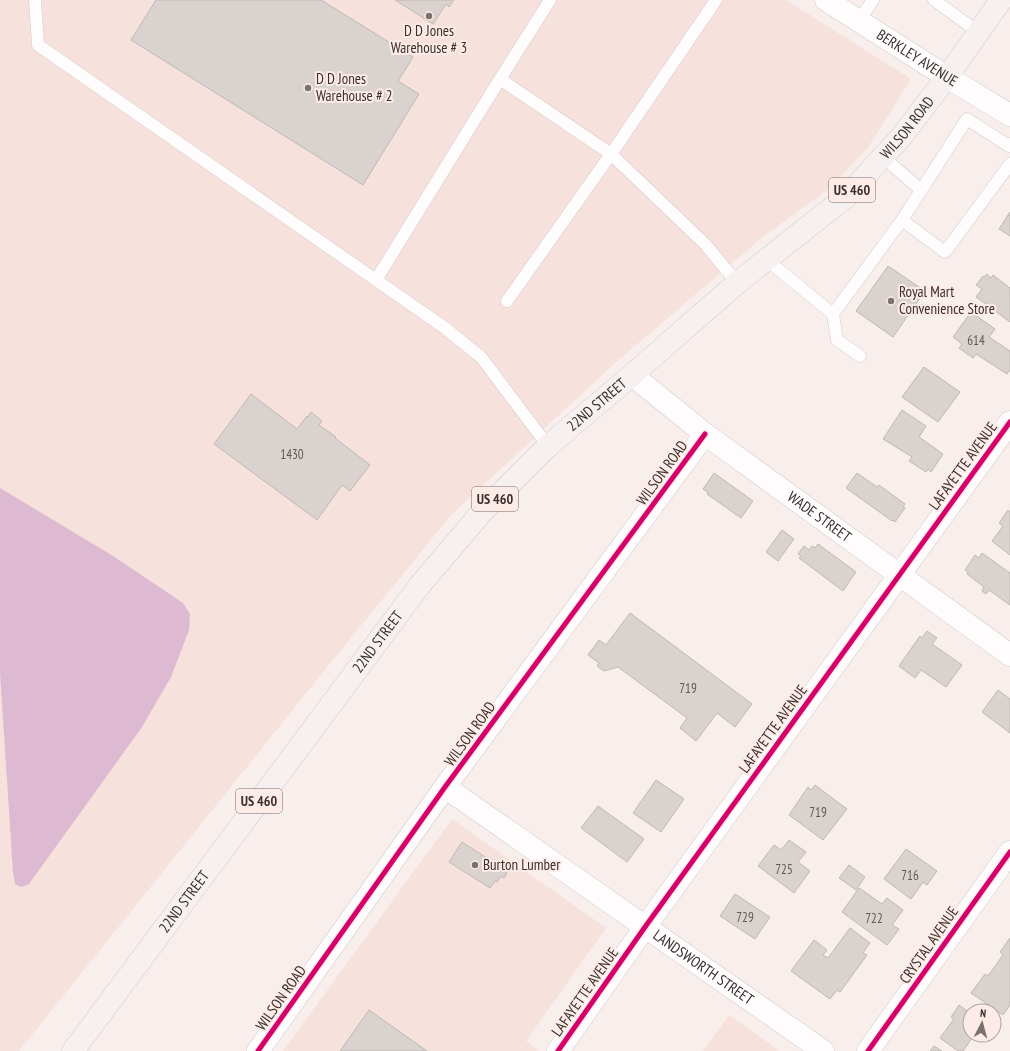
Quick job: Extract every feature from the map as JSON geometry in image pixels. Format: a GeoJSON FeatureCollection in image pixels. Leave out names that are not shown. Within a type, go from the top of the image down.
{"type":"FeatureCollection","features":[{"type":"Feature","properties":{"kind":"main road","name":"WILSON ROAD"},"geometry":{"type":"LineString","coordinates":[[737,283],[847,196],[902,136],[947,77],[1001,0]]}},
{"type":"Feature","properties":{"kind":"main road","name":"22ND STREET"},"geometry":{"type":"LineString","coordinates":[[74,1050],[420,585],[482,512],[548,446],[737,283]]}},
{"type":"Feature","properties":{"kind":"street","name":"BERKLEY AVENUE"},"geometry":{"type":"LineString","coordinates":[[826,0],[1010,115]]}},
{"type":"Feature","properties":{"kind":"street","name":"WADE STREET"},"geometry":{"type":"LineString","coordinates":[[632,375],[705,434],[1010,655]]}},
{"type":"Feature","properties":{"kind":"street","name":"LAFAYETTE AVENUE"},"geometry":{"type":"LineString","coordinates":[[558,1051],[899,574],[1010,422]]}},
{"type":"Feature","properties":{"kind":"street","name":"WILSON ROAD"},"geometry":{"type":"LineString","coordinates":[[258,1051],[446,787],[705,434]]}},
{"type":"Feature","properties":{"kind":"street","name":"LANDSWORTH STREET"},"geometry":{"type":"LineString","coordinates":[[446,787],[823,1051]]}},
{"type":"Feature","properties":{"kind":"street","name":"CRYSTAL AVENUE"},"geometry":{"type":"LineString","coordinates":[[868,1051],[1010,852]]}},
{"type":"Feature","properties":{"kind":"lane"},"geometry":{"type":"LineString","coordinates":[[35,0],[38,45],[445,328],[481,357],[548,446]]}},
{"type":"Feature","properties":{"kind":"lane"},"geometry":{"type":"LineString","coordinates":[[376,280],[550,0]]}},
{"type":"Feature","properties":{"kind":"lane"},"geometry":{"type":"LineString","coordinates":[[506,301],[611,154],[716,0]]}},
{"type":"Feature","properties":{"kind":"lane"},"geometry":{"type":"LineString","coordinates":[[859,21],[873,0]]}},
{"type":"Feature","properties":{"kind":"lane"},"geometry":{"type":"LineString","coordinates":[[934,0],[978,32]]}},
{"type":"Feature","properties":{"kind":"lane"},"geometry":{"type":"LineString","coordinates":[[500,79],[611,154],[706,245],[737,283]]}},
{"type":"Feature","properties":{"kind":"lane"},"geometry":{"type":"LineString","coordinates":[[833,314],[902,220],[967,119],[1010,146]]}},
{"type":"Feature","properties":{"kind":"lane"},"geometry":{"type":"LineString","coordinates":[[883,157],[921,190]]}},
{"type":"Feature","properties":{"kind":"lane"},"geometry":{"type":"LineString","coordinates":[[902,220],[945,252],[1010,164]]}},
{"type":"Feature","properties":{"kind":"lane"},"geometry":{"type":"LineString","coordinates":[[767,260],[833,314],[837,340],[860,356]]}},
{"type":"Feature","properties":{"kind":"shaded area"},"geometry":{"type":"Polygon","coordinates":[[[0,0],[786,0],[911,79],[867,149],[827,190],[759,240],[615,363],[452,514],[323,672],[19,1051],[0,1051],[0,0]]]}},
{"type":"Feature","properties":{"kind":"shaded area"},"geometry":{"type":"Polygon","coordinates":[[[0,488],[113,556],[183,603],[190,614],[189,630],[171,677],[142,727],[29,884],[21,887],[15,884],[13,872],[0,673],[0,488]]]}},
{"type":"Feature","properties":{"kind":"shaded area"},"geometry":{"type":"Polygon","coordinates":[[[452,819],[606,928],[526,1041],[540,1051],[283,1051],[452,819]]]}},
{"type":"Feature","properties":{"kind":"shaded area"},"geometry":{"type":"Polygon","coordinates":[[[729,1015],[780,1051],[703,1051],[729,1015]]]}},
{"type":"Feature","properties":{"kind":"building","name":"D D Jones Warehouse # 2"},"geometry":{"type":"Polygon","coordinates":[[[156,0],[321,0],[413,57],[398,81],[419,94],[363,185],[131,40],[156,0]]]}},
{"type":"Feature","properties":{"kind":"building","name":"D D Jones Warehouse # 3"},"geometry":{"type":"Polygon","coordinates":[[[395,0],[454,0],[449,7],[446,4],[433,24],[395,0]]]}},
{"type":"Feature","properties":{"kind":"building"},"geometry":{"type":"Polygon","coordinates":[[[1010,212],[1010,236],[999,229],[1010,212]]]}},
{"type":"Feature","properties":{"kind":"building","name":"Royal Mart Convenience Store"},"geometry":{"type":"Polygon","coordinates":[[[888,266],[925,291],[893,337],[856,311],[888,266]]]}},
{"type":"Feature","properties":{"kind":"building"},"geometry":{"type":"Polygon","coordinates":[[[987,274],[991,278],[993,275],[1010,288],[1010,322],[976,297],[982,289],[976,285],[983,276],[984,277],[987,274]]]}},
{"type":"Feature","properties":{"kind":"building"},"geometry":{"type":"Polygon","coordinates":[[[971,312],[995,329],[989,337],[1010,351],[1010,370],[1007,374],[976,354],[973,358],[959,348],[962,344],[953,337],[971,312]]]}},
{"type":"Feature","properties":{"kind":"building"},"geometry":{"type":"Polygon","coordinates":[[[924,367],[960,392],[938,422],[902,397],[924,367]]]}},
{"type":"Feature","properties":{"kind":"building"},"geometry":{"type":"Polygon","coordinates":[[[251,394],[297,429],[311,412],[322,421],[319,425],[370,465],[350,491],[342,485],[317,520],[214,444],[251,394]]]}},
{"type":"Feature","properties":{"kind":"building"},"geometry":{"type":"Polygon","coordinates":[[[902,410],[926,426],[919,437],[943,454],[931,472],[928,469],[926,472],[909,461],[912,457],[883,439],[902,410]]]}},
{"type":"Feature","properties":{"kind":"building"},"geometry":{"type":"Polygon","coordinates":[[[714,473],[753,501],[741,518],[707,494],[708,492],[703,489],[714,473]]]}},
{"type":"Feature","properties":{"kind":"building"},"geometry":{"type":"Polygon","coordinates":[[[857,473],[877,487],[879,485],[905,504],[903,507],[905,508],[895,522],[846,488],[857,473]]]}},
{"type":"Feature","properties":{"kind":"building"},"geometry":{"type":"Polygon","coordinates":[[[1008,510],[1010,512],[1010,555],[992,541],[1003,526],[999,523],[1008,510]]]}},
{"type":"Feature","properties":{"kind":"building"},"geometry":{"type":"Polygon","coordinates":[[[782,530],[794,539],[778,561],[766,552],[782,530]]]}},
{"type":"Feature","properties":{"kind":"building"},"geometry":{"type":"Polygon","coordinates":[[[818,544],[856,572],[843,591],[799,558],[801,556],[798,554],[804,546],[809,550],[812,546],[815,548],[818,544]]]}},
{"type":"Feature","properties":{"kind":"building"},"geometry":{"type":"Polygon","coordinates":[[[982,553],[1010,573],[1010,605],[989,590],[986,594],[982,591],[984,587],[967,574],[968,572],[965,570],[975,555],[979,558],[982,553]]]}},
{"type":"Feature","properties":{"kind":"building"},"geometry":{"type":"Polygon","coordinates":[[[630,613],[752,704],[735,727],[717,713],[696,741],[680,728],[687,718],[618,667],[604,671],[597,666],[599,663],[588,655],[599,640],[606,645],[630,613]]]}},
{"type":"Feature","properties":{"kind":"building"},"geometry":{"type":"Polygon","coordinates":[[[927,631],[937,638],[932,644],[962,665],[946,687],[921,670],[915,678],[899,666],[920,636],[922,638],[927,631]]]}},
{"type":"Feature","properties":{"kind":"building"},"geometry":{"type":"Polygon","coordinates":[[[998,690],[1010,699],[1010,733],[982,712],[998,690]]]}},
{"type":"Feature","properties":{"kind":"building"},"geometry":{"type":"Polygon","coordinates":[[[656,780],[684,799],[661,832],[633,813],[656,780]]]}},
{"type":"Feature","properties":{"kind":"building"},"geometry":{"type":"Polygon","coordinates":[[[815,785],[847,809],[823,840],[789,815],[808,787],[811,790],[815,785]]]}},
{"type":"Feature","properties":{"kind":"building"},"geometry":{"type":"Polygon","coordinates":[[[598,806],[644,839],[627,862],[581,828],[598,806]]]}},
{"type":"Feature","properties":{"kind":"building"},"geometry":{"type":"Polygon","coordinates":[[[789,840],[806,852],[798,862],[810,871],[794,893],[758,866],[774,845],[781,850],[789,840]]]}},
{"type":"Feature","properties":{"kind":"building","name":"Burton Lumber"},"geometry":{"type":"Polygon","coordinates":[[[462,842],[502,868],[501,869],[507,873],[504,878],[501,876],[490,888],[449,862],[462,842]]]}},
{"type":"Feature","properties":{"kind":"building"},"geometry":{"type":"Polygon","coordinates":[[[906,849],[937,871],[927,885],[923,882],[911,899],[884,879],[906,849]]]}},
{"type":"Feature","properties":{"kind":"building"},"geometry":{"type":"Polygon","coordinates":[[[849,865],[865,877],[856,890],[839,878],[849,865]]]}},
{"type":"Feature","properties":{"kind":"building"},"geometry":{"type":"Polygon","coordinates":[[[859,888],[882,904],[887,898],[903,910],[892,925],[899,929],[887,945],[842,912],[859,888]]]}},
{"type":"Feature","properties":{"kind":"building"},"geometry":{"type":"Polygon","coordinates":[[[735,894],[770,917],[755,939],[720,916],[735,894]]]}},
{"type":"Feature","properties":{"kind":"building"},"geometry":{"type":"Polygon","coordinates":[[[850,928],[870,943],[863,953],[867,955],[840,992],[837,990],[830,999],[791,971],[814,940],[827,950],[823,955],[828,958],[850,928]]]}},
{"type":"Feature","properties":{"kind":"building"},"geometry":{"type":"Polygon","coordinates":[[[1010,938],[1010,1005],[1003,1015],[1002,1003],[986,1003],[971,993],[985,974],[988,976],[1003,955],[1000,952],[1010,938]]]}},
{"type":"Feature","properties":{"kind":"building"},"geometry":{"type":"Polygon","coordinates":[[[959,1005],[962,1007],[962,1043],[968,1043],[963,1051],[958,1051],[940,1038],[954,1019],[951,1017],[959,1005]]]}},
{"type":"Feature","properties":{"kind":"building"},"geometry":{"type":"Polygon","coordinates":[[[369,1010],[427,1051],[340,1051],[369,1010]]]}},
{"type":"Feature","properties":{"kind":"building"},"geometry":{"type":"Polygon","coordinates":[[[934,1046],[942,1051],[930,1051],[934,1046]]]}},
{"type":"Feature","properties":{"kind":"cycle path"},"geometry":{"type":"LineString","coordinates":[[558,1051],[645,927],[1010,422]]}},
{"type":"Feature","properties":{"kind":"cycle path"},"geometry":{"type":"LineString","coordinates":[[258,1051],[445,787],[705,434]]}},
{"type":"Feature","properties":{"kind":"cycle path"},"geometry":{"type":"LineString","coordinates":[[868,1051],[1010,852]]}},
{"type":"Feature","properties":{"kind":"place","name":"D D Jones Warehouse # 3"},"geometry":{"type":"Point","coordinates":[429,16]}},
{"type":"Feature","properties":{"kind":"place","name":"D D Jones Warehouse # 2"},"geometry":{"type":"Point","coordinates":[308,88]}},
{"type":"Feature","properties":{"kind":"place","name":"Royal Mart Convenience Store"},"geometry":{"type":"Point","coordinates":[891,301]}},
{"type":"Feature","properties":{"kind":"place","name":"Burton Lumber"},"geometry":{"type":"Point","coordinates":[475,865]}}]}
